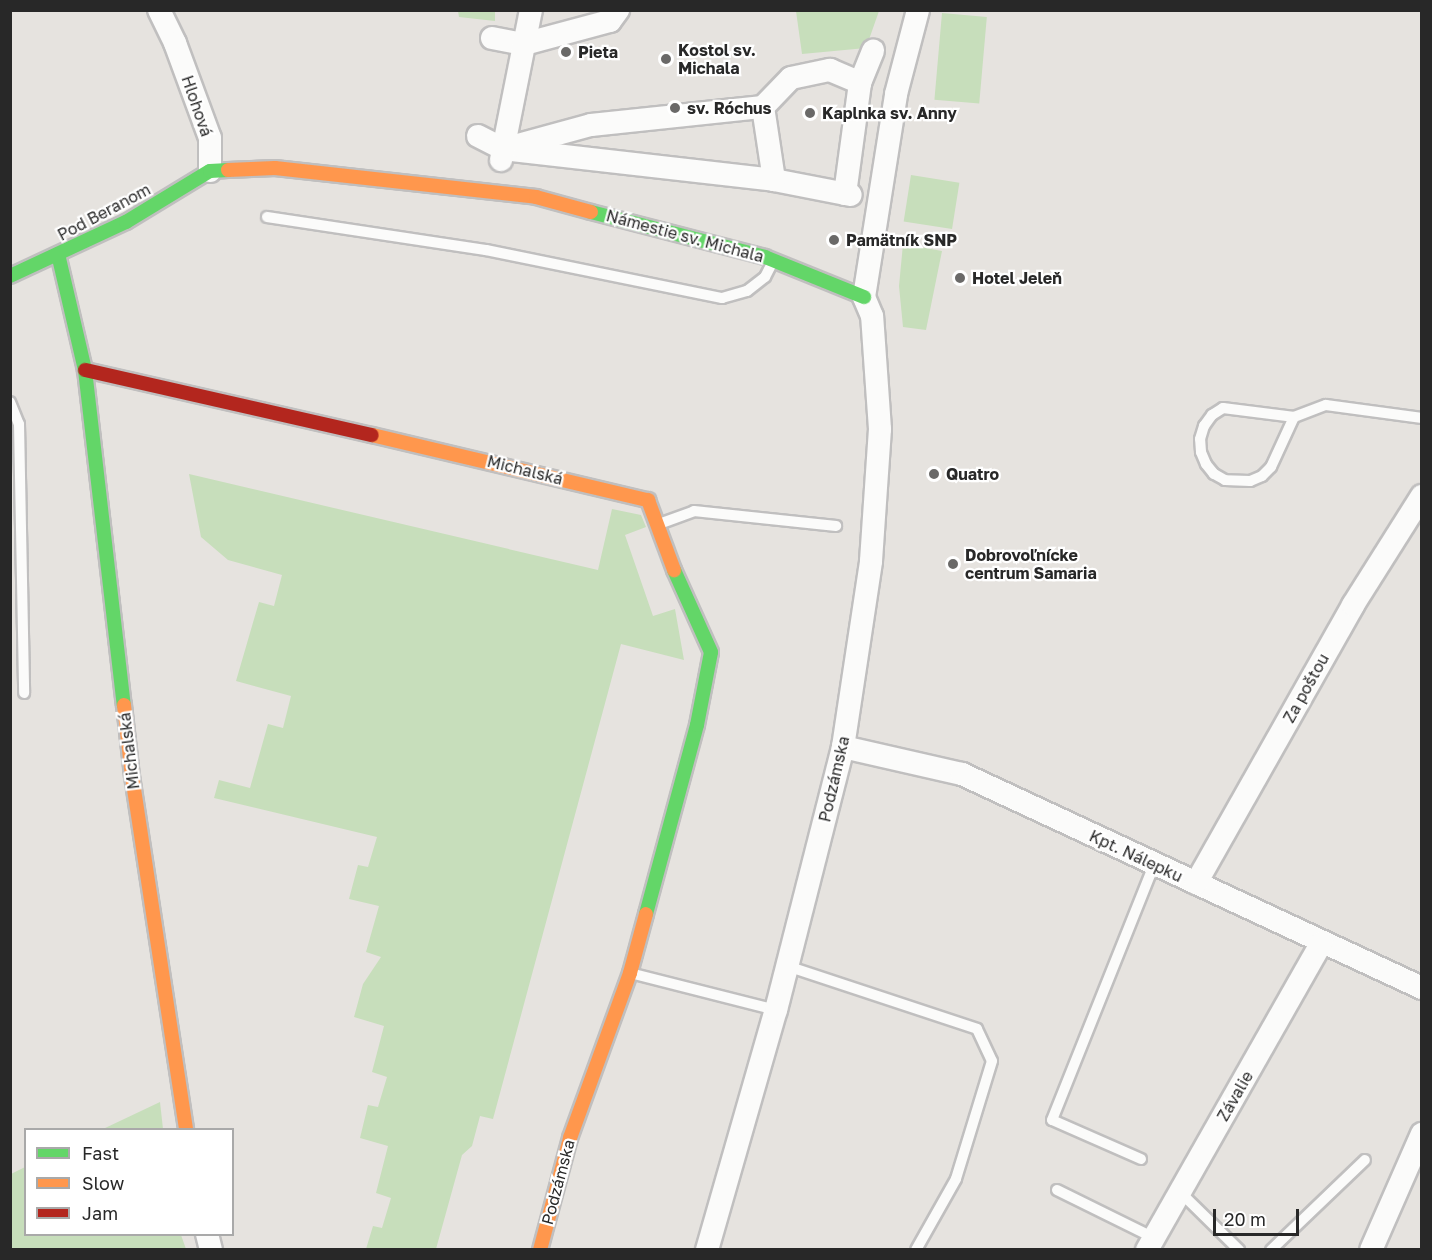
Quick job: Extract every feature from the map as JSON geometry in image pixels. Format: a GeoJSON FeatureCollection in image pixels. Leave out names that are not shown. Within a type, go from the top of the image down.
{"type":"FeatureCollection","features":[{"type":"Feature","properties":{"kind":"street","name":"Hlohová"},"geometry":{"type":"LineString","coordinates":[[159,10],[175,43],[210,138],[210,171]]}},
{"type":"Feature","properties":{"kind":"street","name":"Hlohová"},"geometry":{"type":"LineString","coordinates":[[175,43],[177,10]]}},
{"type":"Feature","properties":{"kind":"street"},"geometry":{"type":"LineString","coordinates":[[502,157],[531,10]]}},
{"type":"Feature","properties":{"kind":"street"},"geometry":{"type":"LineString","coordinates":[[492,38],[524,44],[610,21],[618,10]]}},
{"type":"Feature","properties":{"kind":"street"},"geometry":{"type":"LineString","coordinates":[[864,297],[896,94],[918,10]]}},
{"type":"Feature","properties":{"kind":"street"},"geometry":{"type":"LineString","coordinates":[[478,136],[502,157],[606,162],[774,180],[848,194],[860,83],[873,50]]}},
{"type":"Feature","properties":{"kind":"street"},"geometry":{"type":"LineString","coordinates":[[502,157],[591,125],[763,107],[791,78],[831,60],[860,83]]}},
{"type":"Feature","properties":{"kind":"street"},"geometry":{"type":"LineString","coordinates":[[763,107],[774,180]]}},
{"type":"Feature","properties":{"kind":"street"},"geometry":{"type":"LineString","coordinates":[[591,125],[606,162]]}},
{"type":"Feature","properties":{"kind":"street","name":"Námestie sv. Michala"},"geometry":{"type":"LineString","coordinates":[[210,171],[275,168],[536,197],[774,260],[864,297]]}},
{"type":"Feature","properties":{"kind":"street","name":"Pod Beranom"},"geometry":{"type":"LineString","coordinates":[[10,276],[126,222],[210,171]]}},
{"type":"Feature","properties":{"kind":"street","name":"Michalská"},"geometry":{"type":"LineString","coordinates":[[58,254],[85,370],[132,776],[186,1128]]}},
{"type":"Feature","properties":{"kind":"street","name":"Podzámska"},"geometry":{"type":"LineString","coordinates":[[707,1250],[776,1010],[843,747],[871,561],[880,429],[872,316],[864,297]]}},
{"type":"Feature","properties":{"kind":"street","name":"Michalská"},"geometry":{"type":"LineString","coordinates":[[85,370],[450,452],[648,500]]}},
{"type":"Feature","properties":{"kind":"street","name":"Za poštou"},"geometry":{"type":"LineString","coordinates":[[1196,882],[1353,605],[1422,496]]}},
{"type":"Feature","properties":{"kind":"street","name":"Podzámska"},"geometry":{"type":"LineString","coordinates":[[540,1250],[570,1138],[630,973],[697,725],[711,652],[676,577],[648,500]]}},
{"type":"Feature","properties":{"kind":"street","name":"Kpt. Nálepku"},"geometry":{"type":"LineString","coordinates":[[843,747],[962,774],[1154,866],[1196,882],[1422,988]]}},
{"type":"Feature","properties":{"kind":"street","name":"Závalie"},"geometry":{"type":"LineString","coordinates":[[1151,1244],[1322,942]]}},
{"type":"Feature","properties":{"kind":"street"},"geometry":{"type":"LineString","coordinates":[[1371,1250],[1422,1134]]}},
{"type":"Feature","properties":{"kind":"lane"},"geometry":{"type":"LineString","coordinates":[[267,217],[486,250],[723,298],[747,291],[765,277],[774,260]]}},
{"type":"Feature","properties":{"kind":"lane"},"geometry":{"type":"LineString","coordinates":[[10,402],[19,424],[24,693]]}},
{"type":"Feature","properties":{"kind":"lane"},"geometry":{"type":"LineString","coordinates":[[1294,417],[1271,467],[1262,476],[1250,481],[1225,480],[1214,474],[1206,464],[1201,452],[1200,439],[1204,426],[1212,415],[1223,408],[1294,417],[1326,405],[1422,418]]}},
{"type":"Feature","properties":{"kind":"lane"},"geometry":{"type":"LineString","coordinates":[[656,525],[694,511],[836,526]]}},
{"type":"Feature","properties":{"kind":"lane"},"geometry":{"type":"LineString","coordinates":[[1141,1159],[1052,1120],[1154,866]]}},
{"type":"Feature","properties":{"kind":"lane"},"geometry":{"type":"LineString","coordinates":[[787,966],[977,1029],[992,1061],[956,1179],[916,1250]]}},
{"type":"Feature","properties":{"kind":"lane"},"geometry":{"type":"LineString","coordinates":[[630,973],[776,1010]]}},
{"type":"Feature","properties":{"kind":"lane"},"geometry":{"type":"LineString","coordinates":[[1271,1250],[1365,1160]]}},
{"type":"Feature","properties":{"kind":"lane"},"geometry":{"type":"LineString","coordinates":[[1057,1190],[1151,1244]]}},
{"type":"Feature","properties":{"kind":"lane"},"geometry":{"type":"LineString","coordinates":[[1180,1192],[1239,1250]]}},
{"type":"Feature","properties":{"kind":"green space"},"geometry":{"type":"Polygon","coordinates":[[[458,11],[495,11],[495,21],[459,17],[458,11]]]}},
{"type":"Feature","properties":{"kind":"green space"},"geometry":{"type":"Polygon","coordinates":[[[796,11],[879,11],[866,48],[802,54],[796,11]]]}},
{"type":"Feature","properties":{"kind":"green space"},"geometry":{"type":"Polygon","coordinates":[[[942,13],[987,17],[979,104],[934,100],[942,13]]]}},
{"type":"Feature","properties":{"kind":"green space"},"geometry":{"type":"Polygon","coordinates":[[[911,175],[959,183],[952,229],[904,221],[911,175]]]}},
{"type":"Feature","properties":{"kind":"green space"},"geometry":{"type":"Polygon","coordinates":[[[903,244],[942,251],[926,330],[903,327],[899,286],[903,244]]]}},
{"type":"Feature","properties":{"kind":"green space"},"geometry":{"type":"Polygon","coordinates":[[[189,474],[598,570],[612,509],[641,515],[646,527],[625,535],[653,616],[675,609],[684,660],[621,644],[493,1119],[480,1116],[472,1146],[462,1155],[436,1249],[366,1249],[373,1226],[382,1228],[391,1198],[376,1193],[388,1146],[360,1138],[368,1105],[378,1107],[387,1077],[372,1072],[384,1026],[354,1017],[363,984],[381,957],[366,952],[379,906],[349,899],[358,865],[368,867],[377,837],[214,798],[219,780],[250,788],[268,724],[283,728],[291,696],[236,681],[259,602],[274,606],[282,575],[228,560],[201,537],[189,474]]]}},
{"type":"Feature","properties":{"kind":"green space"},"geometry":{"type":"Polygon","coordinates":[[[160,1102],[163,1128],[105,1128],[160,1102]]]}},
{"type":"Feature","properties":{"kind":"green space"},"geometry":{"type":"Polygon","coordinates":[[[24,1168],[24,1236],[181,1236],[186,1249],[11,1249],[11,1174],[24,1168]]]}},
{"type":"Feature","properties":{"kind":"traffic: fast"},"geometry":{"type":"LineString","coordinates":[[10,276],[126,222],[210,171],[228,170]]}},
{"type":"Feature","properties":{"kind":"traffic: fast"},"geometry":{"type":"LineString","coordinates":[[591,212],[765,257],[864,297]]}},
{"type":"Feature","properties":{"kind":"traffic: fast"},"geometry":{"type":"LineString","coordinates":[[58,254],[85,370],[124,705]]}},
{"type":"Feature","properties":{"kind":"traffic: fast"},"geometry":{"type":"LineString","coordinates":[[646,914],[697,725],[711,652],[674,570]]}},
{"type":"Feature","properties":{"kind":"traffic: slow"},"geometry":{"type":"LineString","coordinates":[[228,170],[275,168],[536,197],[591,212]]}},
{"type":"Feature","properties":{"kind":"traffic: slow"},"geometry":{"type":"LineString","coordinates":[[372,435],[648,500],[674,570]]}},
{"type":"Feature","properties":{"kind":"traffic: slow"},"geometry":{"type":"LineString","coordinates":[[124,705],[132,776],[186,1128]]}},
{"type":"Feature","properties":{"kind":"traffic: slow"},"geometry":{"type":"LineString","coordinates":[[540,1250],[570,1138],[630,973],[646,914]]}},
{"type":"Feature","properties":{"kind":"traffic: jam"},"geometry":{"type":"LineString","coordinates":[[85,370],[372,435]]}},
{"type":"Feature","properties":{"kind":"place","name":"Pieta"},"geometry":{"type":"Point","coordinates":[566,52]}},
{"type":"Feature","properties":{"kind":"place","name":"Kostol sv. Michala"},"geometry":{"type":"Point","coordinates":[666,59]}},
{"type":"Feature","properties":{"kind":"place","name":"sv. Róchus"},"geometry":{"type":"Point","coordinates":[675,108]}},
{"type":"Feature","properties":{"kind":"place","name":"Kaplnka sv. Anny"},"geometry":{"type":"Point","coordinates":[810,113]}},
{"type":"Feature","properties":{"kind":"place","name":"Pamätník SNP"},"geometry":{"type":"Point","coordinates":[834,240]}},
{"type":"Feature","properties":{"kind":"place","name":"Hotel Jeleň"},"geometry":{"type":"Point","coordinates":[960,278]}},
{"type":"Feature","properties":{"kind":"place","name":"Quatro"},"geometry":{"type":"Point","coordinates":[934,474]}},
{"type":"Feature","properties":{"kind":"place","name":"Dobrovoľnícke centrum Samaria"},"geometry":{"type":"Point","coordinates":[953,564]}}]}
